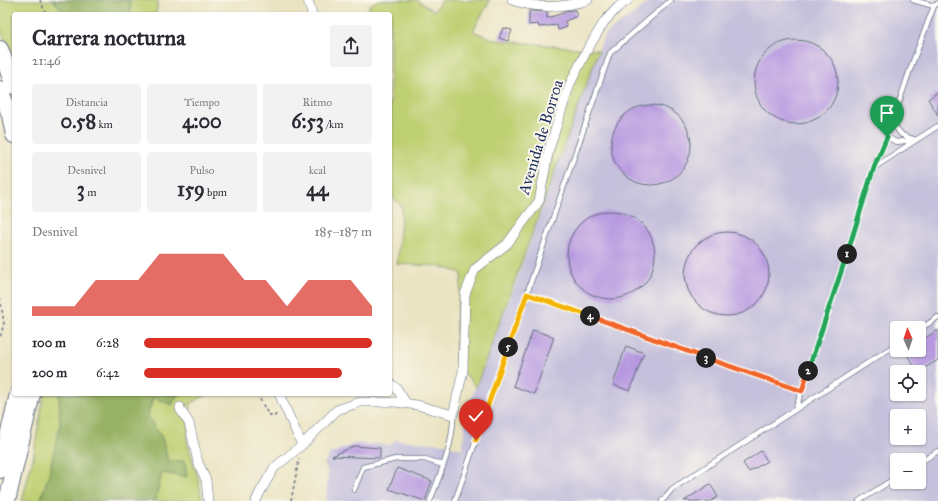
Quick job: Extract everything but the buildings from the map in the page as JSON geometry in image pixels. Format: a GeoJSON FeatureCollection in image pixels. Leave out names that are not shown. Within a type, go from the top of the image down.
{"type":"FeatureCollection","features":[{"type":"Feature","properties":{"kind":"highway"},"geometry":{"type":"LineString","coordinates":[[0,49],[12,81]]}},
{"type":"Feature","properties":{"kind":"highway"},"geometry":{"type":"LineString","coordinates":[[0,89],[10,115],[12,125]]}},
{"type":"Feature","properties":{"kind":"highway"},"geometry":{"type":"LineString","coordinates":[[0,470],[18,396]]}},
{"type":"Feature","properties":{"kind":"highway"},"geometry":{"type":"LineString","coordinates":[[7,501],[32,396]]}},
{"type":"Feature","properties":{"kind":"street"},"geometry":{"type":"LineString","coordinates":[[308,0],[311,12]]}},
{"type":"Feature","properties":{"kind":"street"},"geometry":{"type":"LineString","coordinates":[[512,0],[524,4],[561,6],[588,0]]}},
{"type":"Feature","properties":{"kind":"street","name":"Avenida de Borroa"},"geometry":{"type":"LineString","coordinates":[[453,415],[463,371],[465,294],[475,269],[507,244],[539,201],[549,149],[570,84],[586,52],[604,22],[618,7],[628,0]]}},
{"type":"Feature","properties":{"kind":"street"},"geometry":{"type":"LineString","coordinates":[[392,384],[406,403]]}},
{"type":"Feature","properties":{"kind":"street"},"geometry":{"type":"LineString","coordinates":[[280,396],[302,445]]}},
{"type":"Feature","properties":{"kind":"street"},"geometry":{"type":"LineString","coordinates":[[256,501],[274,468],[302,445],[337,410],[360,402],[394,402],[417,405],[453,415]]}},
{"type":"Feature","properties":{"kind":"street"},"geometry":{"type":"LineString","coordinates":[[180,407],[180,410],[189,423],[198,462],[206,480],[208,501]]}},
{"type":"Feature","properties":{"kind":"lane"},"geometry":{"type":"LineString","coordinates":[[455,501],[610,53],[671,0]]}},
{"type":"Feature","properties":{"kind":"lane"},"geometry":{"type":"LineString","coordinates":[[796,408],[874,167],[887,137],[912,64],[936,5],[913,0]]}},
{"type":"Feature","properties":{"kind":"lane"},"geometry":{"type":"LineString","coordinates":[[892,123],[902,135],[916,140]]}},
{"type":"Feature","properties":{"kind":"lane"},"geometry":{"type":"LineString","coordinates":[[874,167],[938,126]]}},
{"type":"Feature","properties":{"kind":"lane"},"geometry":{"type":"LineString","coordinates":[[887,137],[896,142],[916,140]]}},
{"type":"Feature","properties":{"kind":"lane"},"geometry":{"type":"LineString","coordinates":[[527,294],[802,391]]}},
{"type":"Feature","properties":{"kind":"lane"},"geometry":{"type":"LineString","coordinates":[[926,325],[938,317]]}},
{"type":"Feature","properties":{"kind":"lane"},"geometry":{"type":"LineString","coordinates":[[662,501],[672,489],[890,348]]}},
{"type":"Feature","properties":{"kind":"lane"},"geometry":{"type":"LineString","coordinates":[[430,501],[443,465],[454,427],[453,415]]}},
{"type":"Feature","properties":{"kind":"lane"},"geometry":{"type":"LineString","coordinates":[[926,459],[938,451]]}},
{"type":"Feature","properties":{"kind":"lane"},"geometry":{"type":"LineString","coordinates":[[354,490],[363,467],[396,459],[425,459],[443,465]]}},
{"type":"Feature","properties":{"kind":"lane"},"geometry":{"type":"LineString","coordinates":[[859,501],[890,481]]}},
{"type":"Feature","properties":{"kind":"path"},"geometry":{"type":"LineString","coordinates":[[40,0],[45,12]]}},
{"type":"Feature","properties":{"kind":"path"},"geometry":{"type":"LineString","coordinates":[[0,298],[4,323],[0,338]]}},
{"type":"Feature","properties":{"kind":"path"},"geometry":{"type":"LineString","coordinates":[[258,396],[268,414],[274,417],[278,414],[278,406]]}},
{"type":"Feature","properties":{"kind":"path"},"geometry":{"type":"LineString","coordinates":[[291,501],[302,445]]}},
{"type":"Feature","properties":{"kind":"shaded area"},"geometry":{"type":"Polygon","coordinates":[[[652,0],[938,0],[938,501],[326,501],[328,473],[324,464],[331,453],[356,443],[391,445],[395,440],[444,444],[462,449],[467,409],[513,290],[604,35],[652,0]]]}},
{"type":"Feature","properties":{"kind":"green space"},"geometry":{"type":"Polygon","coordinates":[[[0,0],[158,0],[156,12],[12,12],[12,55],[0,28],[0,0]]]}},
{"type":"Feature","properties":{"kind":"green space"},"geometry":{"type":"Polygon","coordinates":[[[53,0],[130,0],[131,12],[63,12],[53,0]]]}},
{"type":"Feature","properties":{"kind":"green space"},"geometry":{"type":"Polygon","coordinates":[[[378,0],[417,0],[434,11],[442,0],[490,0],[473,31],[496,40],[599,50],[476,387],[456,363],[456,324],[462,273],[438,266],[397,264],[402,207],[392,196],[392,12],[370,12],[369,6],[378,0]]]}},
{"type":"Feature","properties":{"kind":"green space"},"geometry":{"type":"Polygon","coordinates":[[[44,396],[205,396],[191,403],[187,442],[199,482],[202,501],[22,501],[33,458],[44,396]]]}},
{"type":"Feature","properties":{"kind":"green space"},"geometry":{"type":"Polygon","coordinates":[[[59,396],[177,396],[172,405],[153,397],[148,416],[162,438],[168,461],[185,461],[187,477],[162,473],[155,501],[40,501],[49,474],[60,424],[59,396]]]}},
{"type":"Feature","properties":{"kind":"route"},"geometry":{"type":"LineString","coordinates":[[476,440],[527,294],[802,391],[874,167],[887,137]]}}]}
